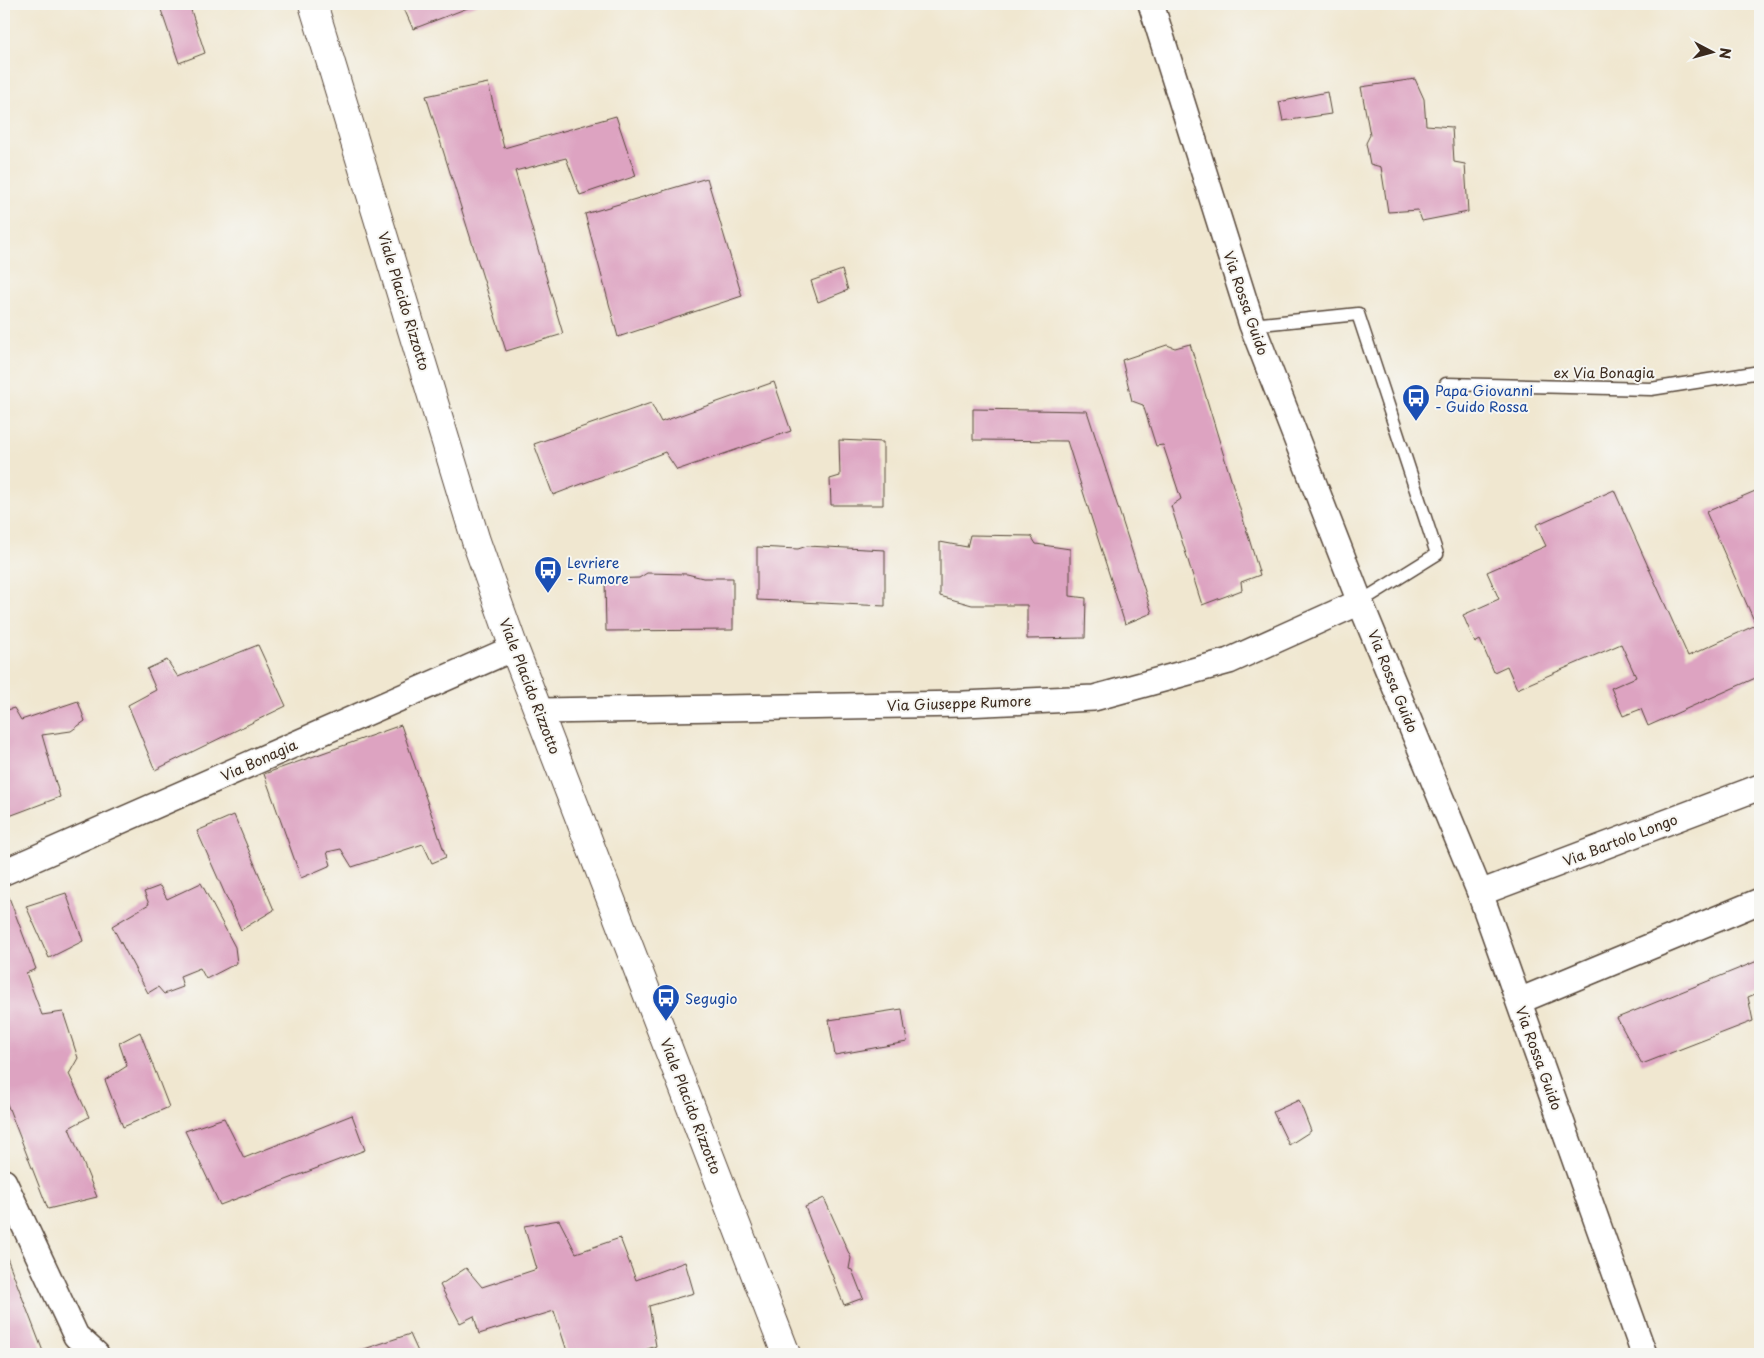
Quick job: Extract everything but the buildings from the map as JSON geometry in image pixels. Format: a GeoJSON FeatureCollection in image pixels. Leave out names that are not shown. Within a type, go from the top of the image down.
{"type":"FeatureCollection","features":[{"type":"Feature","properties":{"kind":"street","name":"Viale Placido Rizzotto"},"geometry":{"type":"LineString","coordinates":[[313,4],[476,541],[514,648],[540,711],[786,1354]]}},
{"type":"Feature","properties":{"kind":"street","name":"Via Rossa Guido"},"geometry":{"type":"LineString","coordinates":[[1151,4],[1252,325],[1360,602],[1480,893],[1644,1354]]}},
{"type":"Feature","properties":{"kind":"street","name":"Via Giuseppe Rumore"},"geometry":{"type":"LineString","coordinates":[[540,711],[955,704],[1094,698],[1229,661],[1360,602]]}},
{"type":"Feature","properties":{"kind":"street","name":"Via Bonagia"},"geometry":{"type":"LineString","coordinates":[[4,872],[514,648]]}},
{"type":"Feature","properties":{"kind":"street","name":"Via Bartolo Longo"},"geometry":{"type":"LineString","coordinates":[[1480,893],[1760,787]]}},
{"type":"Feature","properties":{"kind":"street"},"geometry":{"type":"LineString","coordinates":[[1519,1001],[1760,901]]}},
{"type":"Feature","properties":{"kind":"street"},"geometry":{"type":"LineString","coordinates":[[4,1182],[76,1336],[96,1354]]}},
{"type":"Feature","properties":{"kind":"lane"},"geometry":{"type":"LineString","coordinates":[[1252,325],[1358,314],[1437,554],[1360,602]]}},
{"type":"Feature","properties":{"kind":"lane","name":"ex Via Bonagia"},"geometry":{"type":"LineString","coordinates":[[1446,384],[1651,389],[1760,372]]}},
{"type":"Feature","properties":{"kind":"place","name":"Papa Giovanni - Guido Rossa"},"geometry":{"type":"Point","coordinates":[1416,422]}},
{"type":"Feature","properties":{"kind":"place","name":"Levriere - Rumore"},"geometry":{"type":"Point","coordinates":[548,594]}},
{"type":"Feature","properties":{"kind":"place","name":"Segugio"},"geometry":{"type":"Point","coordinates":[666,1022]}}]}
